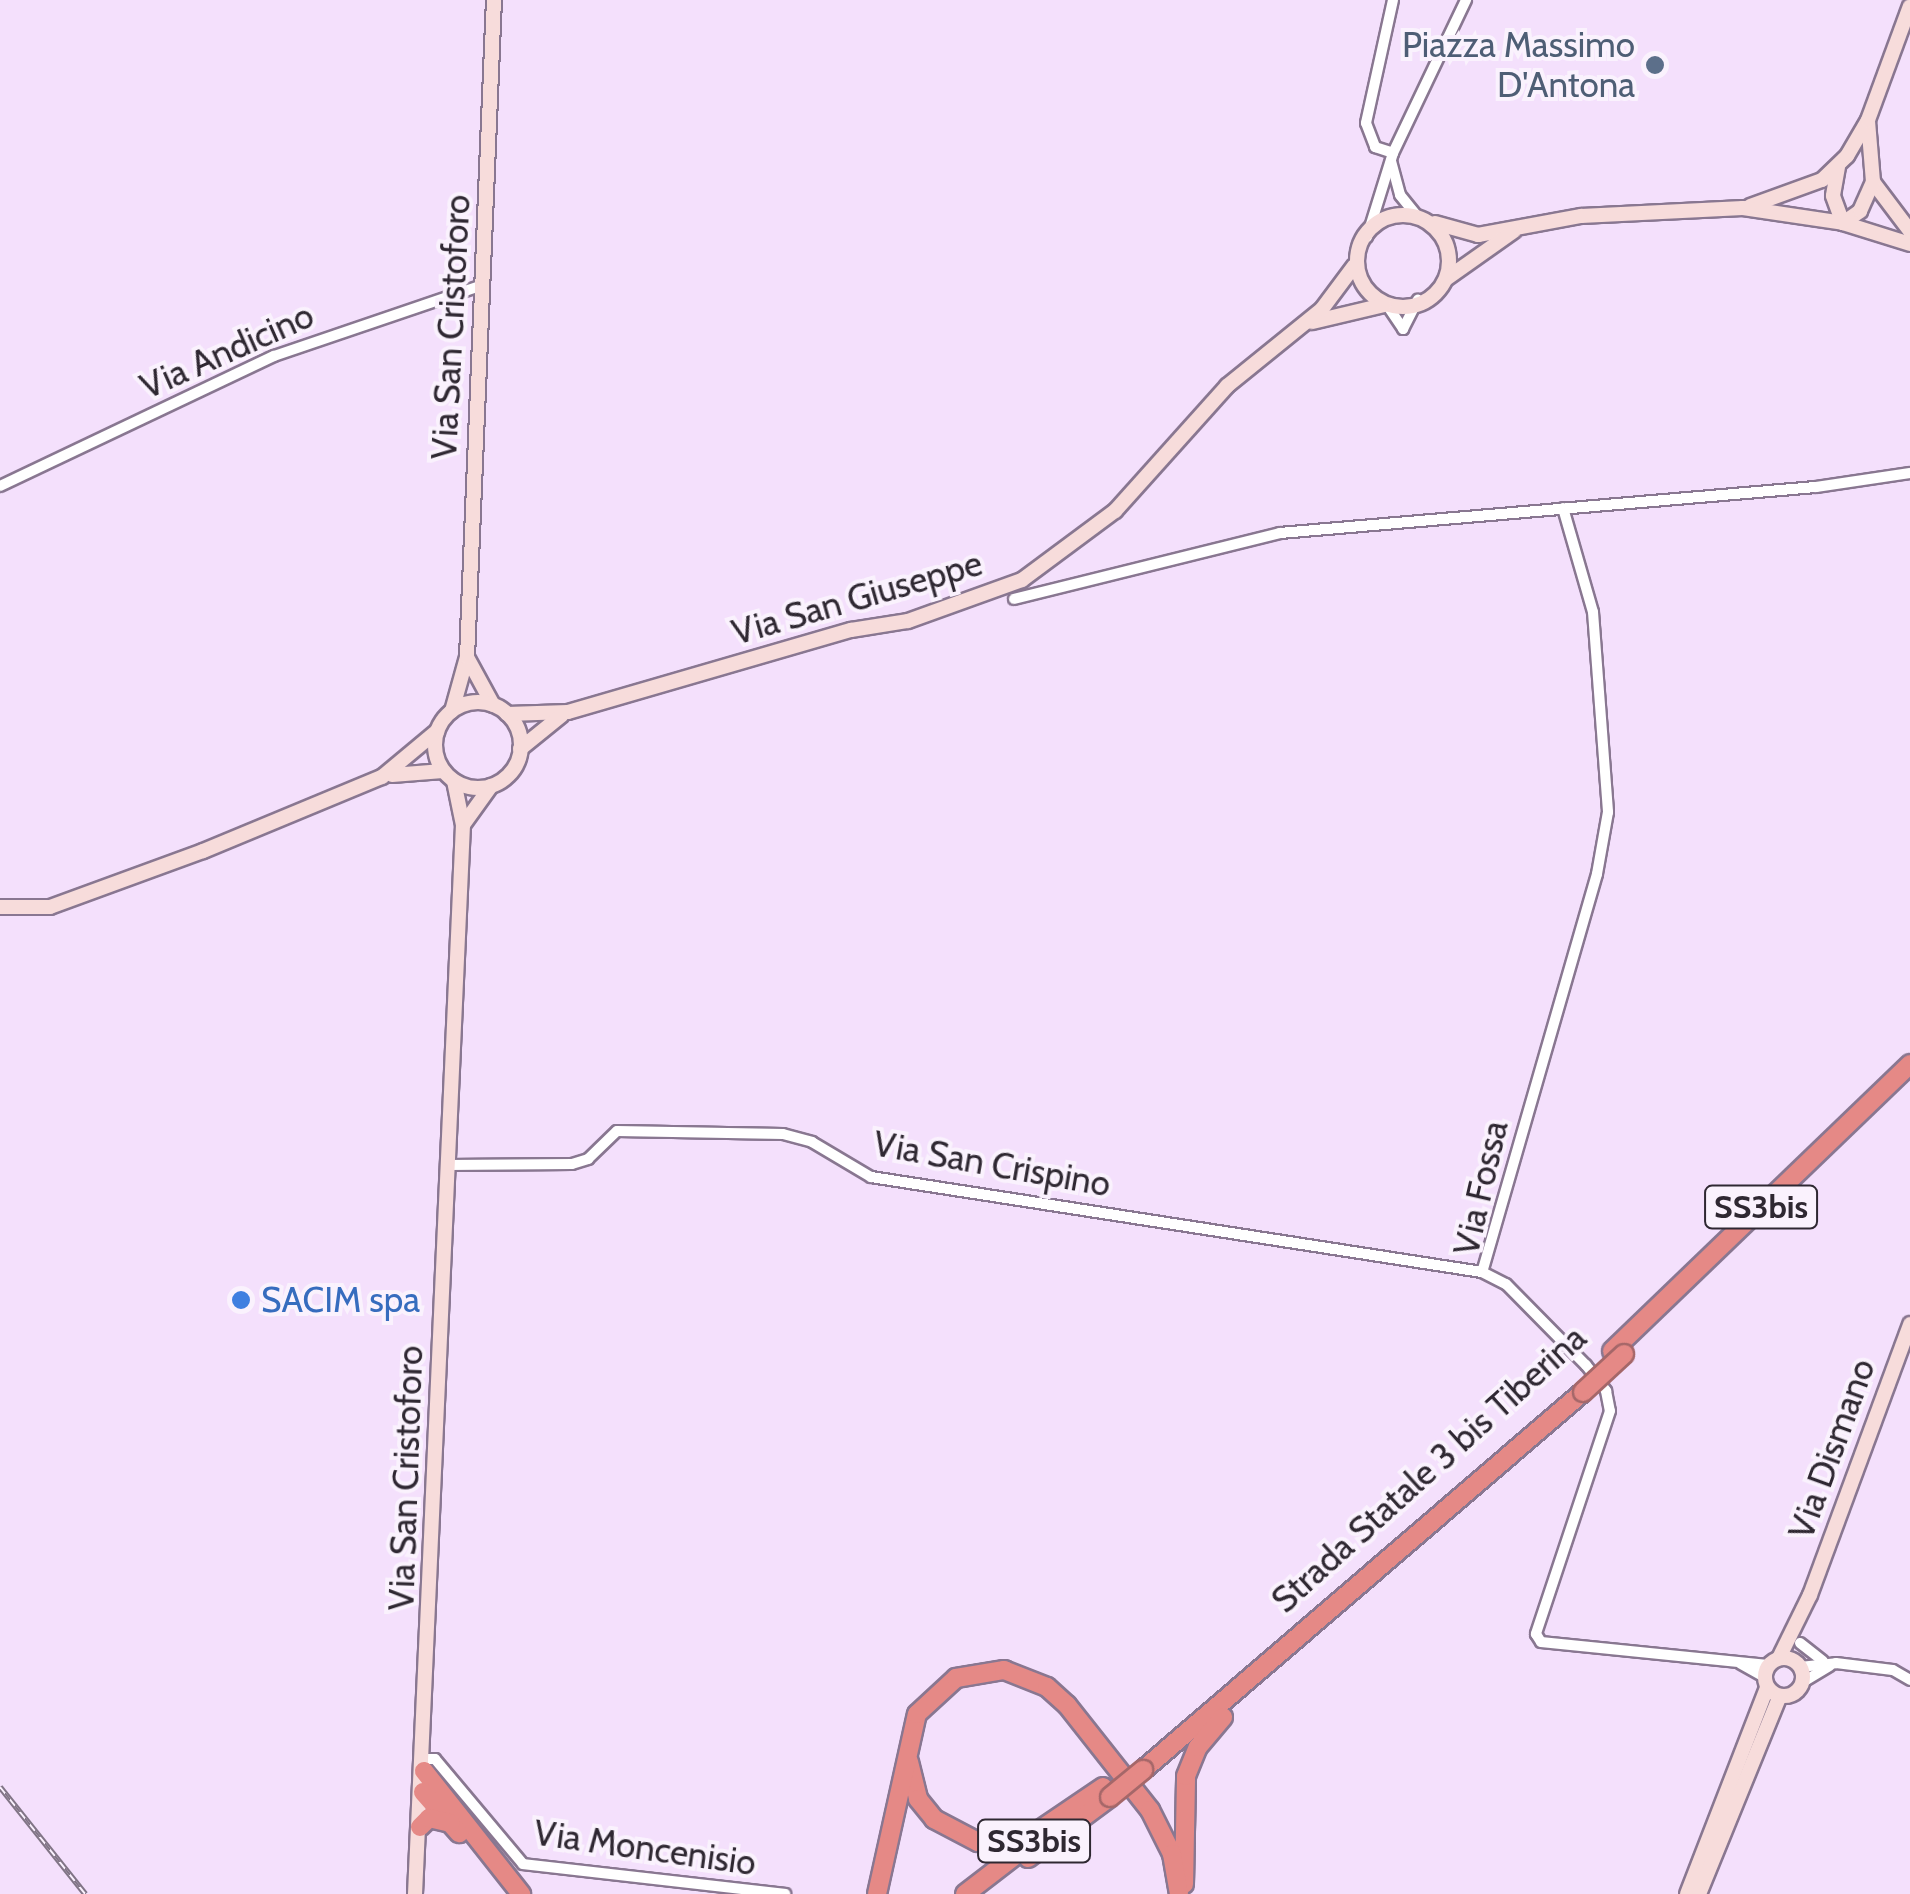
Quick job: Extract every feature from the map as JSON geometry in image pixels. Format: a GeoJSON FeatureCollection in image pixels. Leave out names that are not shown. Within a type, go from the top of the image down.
{"type":"FeatureCollection","features":[{"type":"Feature","properties":{"kind":"highway","name":"Strada Statale 3 bis Tiberina"},"geometry":{"type":"LineString","coordinates":[[1618,1353],[1910,1064]]}},
{"type":"Feature","properties":{"kind":"highway","name":"Strada Statale 3 bis Tiberina"},"geometry":{"type":"LineString","coordinates":[[965,1894],[1106,1792],[1255,1674],[1579,1389],[1910,1078]]}},
{"type":"Feature","properties":{"kind":"highway"},"geometry":{"type":"LineString","coordinates":[[878,1894],[908,1741],[917,1714],[956,1678],[1004,1670],[1047,1687],[1150,1810],[1172,1854],[1181,1894]]}},
{"type":"Feature","properties":{"kind":"highway"},"geometry":{"type":"LineString","coordinates":[[1181,1894],[1186,1776],[1215,1723],[1255,1674]]}},
{"type":"Feature","properties":{"kind":"highway"},"geometry":{"type":"LineString","coordinates":[[908,1741],[918,1799],[934,1819],[978,1842],[1031,1836],[1106,1792]]}},
{"type":"Feature","properties":{"kind":"highway"},"geometry":{"type":"LineString","coordinates":[[424,1765],[432,1792],[450,1823],[507,1894]]}},
{"type":"Feature","properties":{"kind":"highway"},"geometry":{"type":"LineString","coordinates":[[432,1792],[521,1894]]}},
{"type":"Feature","properties":{"kind":"highway","name":"Strada Statale 3 bis Tiberina"},"geometry":{"type":"LineString","coordinates":[[980,1894],[1106,1792]]}},
{"type":"Feature","properties":{"kind":"highway"},"geometry":{"type":"LineString","coordinates":[[420,1827],[429,1818],[450,1823]]}},
{"type":"Feature","properties":{"kind":"main road","name":"Via San Cristoforo"},"geometry":{"type":"LineString","coordinates":[[452,711],[467,656],[494,0]]}},
{"type":"Feature","properties":{"kind":"main road"},"geometry":{"type":"LineString","coordinates":[[1843,223],[1832,196],[1838,167],[1868,120],[1910,6]]}},
{"type":"Feature","properties":{"kind":"main road"},"geometry":{"type":"LineString","coordinates":[[1843,223],[1860,212],[1874,182],[1868,120]]}},
{"type":"Feature","properties":{"kind":"main road"},"geometry":{"type":"LineString","coordinates":[[1743,208],[1800,191],[1838,167]]}},
{"type":"Feature","properties":{"kind":"main road"},"geometry":{"type":"LineString","coordinates":[[1874,182],[1910,231]]}},
{"type":"Feature","properties":{"kind":"main road"},"geometry":{"type":"LineString","coordinates":[[1518,228],[1418,300],[1387,305],[1368,296],[1354,266],[1366,237],[1390,221],[1418,217],[1465,235],[1580,216],[1743,208],[1843,223],[1910,244]]}},
{"type":"Feature","properties":{"kind":"main road"},"geometry":{"type":"LineString","coordinates":[[1435,223],[1451,246],[1445,279]]}},
{"type":"Feature","properties":{"kind":"main road","name":"Via San Giuseppe"},"geometry":{"type":"LineString","coordinates":[[500,710],[568,712],[851,630],[908,620],[1022,580],[1115,511],[1227,386],[1307,323],[1354,266]]}},
{"type":"Feature","properties":{"kind":"main road","name":"Via San Giuseppe"},"geometry":{"type":"LineString","coordinates":[[1307,323],[1387,305]]}},
{"type":"Feature","properties":{"kind":"main road"},"geometry":{"type":"LineString","coordinates":[[463,825],[491,786],[511,772],[520,750],[467,656]]}},
{"type":"Feature","properties":{"kind":"main road"},"geometry":{"type":"LineString","coordinates":[[0,907],[50,907],[104,889],[382,777],[437,731],[452,711],[472,703],[500,710]]}},
{"type":"Feature","properties":{"kind":"main road","name":"Via San Giuseppe"},"geometry":{"type":"LineString","coordinates":[[520,750],[568,712]]}},
{"type":"Feature","properties":{"kind":"main road"},"geometry":{"type":"LineString","coordinates":[[437,731],[449,776]]}},
{"type":"Feature","properties":{"kind":"main road","name":"Via San Cristoforo"},"geometry":{"type":"LineString","coordinates":[[424,1765],[463,825],[449,776]]}},
{"type":"Feature","properties":{"kind":"main road"},"geometry":{"type":"LineString","coordinates":[[382,777],[449,776],[491,786]]}},
{"type":"Feature","properties":{"kind":"main road","name":"Via Dismano"},"geometry":{"type":"LineString","coordinates":[[1687,1894],[1772,1677],[1810,1594],[1910,1324]]}},
{"type":"Feature","properties":{"kind":"main road","name":"Via Dismano"},"geometry":{"type":"LineString","coordinates":[[1799,1670],[1810,1594]]}},
{"type":"Feature","properties":{"kind":"main road"},"geometry":{"type":"LineString","coordinates":[[1772,1677],[1792,1695],[1799,1670]]}},
{"type":"Feature","properties":{"kind":"main road"},"geometry":{"type":"LineString","coordinates":[[1772,1677],[1799,1670]]}},
{"type":"Feature","properties":{"kind":"main road","name":"Via Dismano"},"geometry":{"type":"LineString","coordinates":[[1700,1894],[1772,1677]]}},
{"type":"Feature","properties":{"kind":"main road"},"geometry":{"type":"LineString","coordinates":[[414,1894],[420,1827],[432,1792]]}},
{"type":"Feature","properties":{"kind":"street"},"geometry":{"type":"LineString","coordinates":[[1392,156],[1374,147],[1366,123],[1393,0]]}},
{"type":"Feature","properties":{"kind":"street"},"geometry":{"type":"LineString","coordinates":[[1366,237],[1392,156],[1466,0]]}},
{"type":"Feature","properties":{"kind":"street"},"geometry":{"type":"LineString","coordinates":[[1392,156],[1400,195],[1418,217]]}},
{"type":"Feature","properties":{"kind":"street","name":"Via Andicino"},"geometry":{"type":"LineString","coordinates":[[0,486],[274,356],[483,285]]}},
{"type":"Feature","properties":{"kind":"street"},"geometry":{"type":"LineString","coordinates":[[1387,305],[1403,334],[1418,300]]}},
{"type":"Feature","properties":{"kind":"street"},"geometry":{"type":"LineString","coordinates":[[1014,599],[1280,533],[1910,473]]}},
{"type":"Feature","properties":{"kind":"street","name":"Via Fossa"},"geometry":{"type":"LineString","coordinates":[[1563,508],[1593,612],[1608,812],[1597,874],[1482,1272],[1506,1284],[1586,1365],[1606,1390],[1610,1411],[1536,1634],[1541,1642],[1731,1659],[1772,1677]]}},
{"type":"Feature","properties":{"kind":"street","name":"Via San Crispino"},"geometry":{"type":"LineString","coordinates":[[448,1165],[572,1164],[588,1159],[617,1131],[783,1134],[812,1142],[871,1177],[1482,1272]]}},
{"type":"Feature","properties":{"kind":"street"},"geometry":{"type":"LineString","coordinates":[[1800,1643],[1832,1663]]}},
{"type":"Feature","properties":{"kind":"street"},"geometry":{"type":"LineString","coordinates":[[1799,1670],[1832,1663],[1893,1670],[1910,1680]]}},
{"type":"Feature","properties":{"kind":"street","name":"Via Moncenisio"},"geometry":{"type":"LineString","coordinates":[[424,1765],[434,1759],[523,1864],[785,1894]]}},
{"type":"Feature","properties":{"kind":"railway"},"geometry":{"type":"LineString","coordinates":[[0,1787],[85,1894]]}},
{"type":"Feature","properties":{"kind":"place","name":"Piazza Massimo D'Antona"},"geometry":{"type":"Point","coordinates":[1655,65]}},
{"type":"Feature","properties":{"kind":"place","name":"SACIM spa"},"geometry":{"type":"Point","coordinates":[241,1300]}}]}
